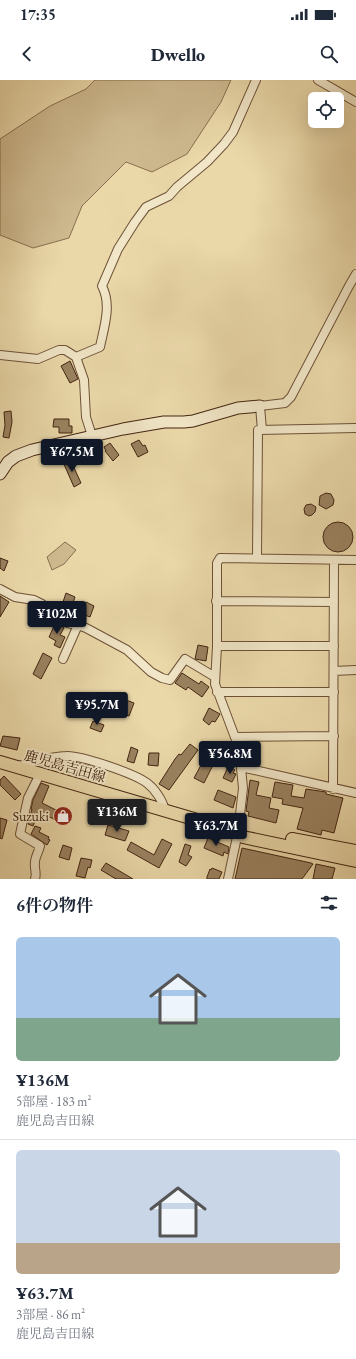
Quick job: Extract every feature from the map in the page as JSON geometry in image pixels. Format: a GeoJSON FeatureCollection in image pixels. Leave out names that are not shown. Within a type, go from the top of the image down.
{"type":"FeatureCollection","features":[{"type":"Feature","properties":{"kind":"main road","name":"鹿児島吉田線"},"geometry":{"type":"LineString","coordinates":[[0,762],[238,832],[246,831],[356,851]]}},
{"type":"Feature","properties":{"kind":"main road","name":"鹿児島吉田線"},"geometry":{"type":"LineString","coordinates":[[238,832],[243,837],[356,861]]}},
{"type":"Feature","properties":{"kind":"street"},"geometry":{"type":"LineString","coordinates":[[76,357],[100,347],[107,313],[106,294],[102,286],[118,249],[135,222],[146,207],[169,196],[177,187],[207,162],[224,144],[233,132],[256,80]]}},
{"type":"Feature","properties":{"kind":"street"},"geometry":{"type":"LineString","coordinates":[[318,80],[356,102]]}},
{"type":"Feature","properties":{"kind":"street"},"geometry":{"type":"LineString","coordinates":[[0,474],[8,462],[23,453],[32,450],[92,436],[164,422],[193,421],[238,408],[285,403],[291,397],[352,285],[356,274]]}},
{"type":"Feature","properties":{"kind":"street"},"geometry":{"type":"LineString","coordinates":[[0,355],[38,358],[59,350],[65,350],[76,357],[84,380],[86,416],[92,436]]}},
{"type":"Feature","properties":{"kind":"street"},"geometry":{"type":"LineString","coordinates":[[260,406],[262,430]]}},
{"type":"Feature","properties":{"kind":"street"},"geometry":{"type":"LineString","coordinates":[[257,558],[258,430],[356,428]]}},
{"type":"Feature","properties":{"kind":"street"},"geometry":{"type":"LineString","coordinates":[[228,879],[238,832],[243,788],[241,767],[235,736],[215,684],[217,646],[217,562],[220,558],[334,561],[356,560]]}},
{"type":"Feature","properties":{"kind":"street"},"geometry":{"type":"LineString","coordinates":[[334,561],[334,789]]}},
{"type":"Feature","properties":{"kind":"street"},"geometry":{"type":"LineString","coordinates":[[0,589],[15,597],[34,600],[42,604],[67,623],[78,625],[127,650],[151,672],[162,678],[170,680],[185,659],[215,677]]}},
{"type":"Feature","properties":{"kind":"street"},"geometry":{"type":"LineString","coordinates":[[216,601],[334,602]]}},
{"type":"Feature","properties":{"kind":"street"},"geometry":{"type":"LineString","coordinates":[[63,659],[78,625]]}},
{"type":"Feature","properties":{"kind":"street"},"geometry":{"type":"LineString","coordinates":[[217,646],[334,646]]}},
{"type":"Feature","properties":{"kind":"street"},"geometry":{"type":"LineString","coordinates":[[334,671],[356,670]]}},
{"type":"Feature","properties":{"kind":"street"},"geometry":{"type":"LineString","coordinates":[[217,692],[334,692]]}},
{"type":"Feature","properties":{"kind":"street"},"geometry":{"type":"LineString","coordinates":[[235,736],[334,736]]}},
{"type":"Feature","properties":{"kind":"street"},"geometry":{"type":"LineString","coordinates":[[15,767],[64,756],[72,756],[96,762],[136,777],[147,783],[164,803],[165,811]]}},
{"type":"Feature","properties":{"kind":"street"},"geometry":{"type":"LineString","coordinates":[[241,767],[356,793]]}},
{"type":"Feature","properties":{"kind":"street"},"geometry":{"type":"LineString","coordinates":[[36,879],[35,860],[40,846],[20,834],[28,798],[40,774]]}},
{"type":"Feature","properties":{"kind":"shaded area"},"geometry":{"type":"Polygon","coordinates":[[[95,80],[231,80],[221,102],[187,154],[152,172],[126,162],[82,206],[69,238],[33,248],[0,235],[0,139],[50,106],[86,89],[95,80]]]}},
{"type":"Feature","properties":{"kind":"shaded area"},"geometry":{"type":"Polygon","coordinates":[[[65,542],[76,550],[64,564],[52,570],[47,557],[65,542]]]}},
{"type":"Feature","properties":{"kind":"building"},"geometry":{"type":"Polygon","coordinates":[[[70,361],[78,379],[70,383],[61,366],[70,361]]]}},
{"type":"Feature","properties":{"kind":"building"},"geometry":{"type":"Polygon","coordinates":[[[11,411],[12,422],[9,438],[3,437],[5,425],[4,412],[11,411]]]}},
{"type":"Feature","properties":{"kind":"building"},"geometry":{"type":"Polygon","coordinates":[[[54,419],[69,419],[69,426],[72,426],[72,433],[59,433],[59,427],[53,427],[54,419]]]}},
{"type":"Feature","properties":{"kind":"building"},"geometry":{"type":"Polygon","coordinates":[[[139,440],[143,446],[145,445],[148,452],[138,457],[131,444],[139,440]]]}},
{"type":"Feature","properties":{"kind":"building"},"geometry":{"type":"Polygon","coordinates":[[[110,443],[119,455],[113,461],[105,451],[104,447],[110,443]]]}},
{"type":"Feature","properties":{"kind":"building"},"geometry":{"type":"Polygon","coordinates":[[[70,459],[81,483],[74,487],[63,462],[70,459]]]}},
{"type":"Feature","properties":{"kind":"building"},"geometry":{"type":"Polygon","coordinates":[[[326,493],[331,494],[334,500],[333,505],[326,509],[319,505],[320,496],[326,493]]]}},
{"type":"Feature","properties":{"kind":"building"},"geometry":{"type":"Polygon","coordinates":[[[311,504],[316,507],[315,512],[309,516],[305,514],[304,509],[306,505],[311,504]]]}},
{"type":"Feature","properties":{"kind":"building"},"geometry":{"type":"Polygon","coordinates":[[[338,522],[348,527],[353,537],[348,547],[338,552],[328,547],[323,537],[328,527],[338,522]]]}},
{"type":"Feature","properties":{"kind":"building"},"geometry":{"type":"Polygon","coordinates":[[[0,558],[8,561],[4,571],[0,568],[0,558]]]}},
{"type":"Feature","properties":{"kind":"building"},"geometry":{"type":"Polygon","coordinates":[[[66,593],[75,597],[71,608],[68,610],[61,608],[66,593]]]}},
{"type":"Feature","properties":{"kind":"building"},"geometry":{"type":"Polygon","coordinates":[[[0,596],[9,602],[0,617],[0,596]]]}},
{"type":"Feature","properties":{"kind":"building"},"geometry":{"type":"Polygon","coordinates":[[[86,602],[94,606],[90,617],[82,614],[86,602]]]}},
{"type":"Feature","properties":{"kind":"building"},"geometry":{"type":"Polygon","coordinates":[[[56,622],[64,628],[60,635],[65,637],[60,648],[54,645],[56,641],[49,637],[56,622]]]}},
{"type":"Feature","properties":{"kind":"building"},"geometry":{"type":"Polygon","coordinates":[[[198,645],[208,647],[206,661],[195,659],[198,645]]]}},
{"type":"Feature","properties":{"kind":"building"},"geometry":{"type":"Polygon","coordinates":[[[43,653],[52,658],[41,679],[33,674],[43,653]]]}},
{"type":"Feature","properties":{"kind":"building"},"geometry":{"type":"Polygon","coordinates":[[[182,673],[199,684],[201,681],[209,687],[202,697],[188,687],[186,690],[175,683],[182,673]]]}},
{"type":"Feature","properties":{"kind":"building"},"geometry":{"type":"Polygon","coordinates":[[[126,700],[134,703],[129,716],[121,713],[126,700]]]}},
{"type":"Feature","properties":{"kind":"building"},"geometry":{"type":"Polygon","coordinates":[[[209,708],[220,714],[215,722],[212,721],[209,725],[203,720],[209,708]]]}},
{"type":"Feature","properties":{"kind":"building"},"geometry":{"type":"Polygon","coordinates":[[[93,721],[104,725],[101,732],[90,728],[93,721]]]}},
{"type":"Feature","properties":{"kind":"building"},"geometry":{"type":"Polygon","coordinates":[[[3,736],[20,738],[17,750],[0,746],[3,736]]]}},
{"type":"Feature","properties":{"kind":"building"},"geometry":{"type":"Polygon","coordinates":[[[190,744],[198,750],[169,790],[159,784],[175,759],[179,754],[181,755],[190,744]]]}},
{"type":"Feature","properties":{"kind":"building"},"geometry":{"type":"Polygon","coordinates":[[[131,747],[138,750],[134,763],[127,761],[131,747]]]}},
{"type":"Feature","properties":{"kind":"building"},"geometry":{"type":"Polygon","coordinates":[[[149,753],[159,753],[158,766],[148,765],[149,753]]]}},
{"type":"Feature","properties":{"kind":"building"},"geometry":{"type":"Polygon","coordinates":[[[206,756],[215,761],[204,783],[194,778],[206,756]]]}},
{"type":"Feature","properties":{"kind":"building"},"geometry":{"type":"Polygon","coordinates":[[[75,762],[106,771],[102,775],[100,782],[72,774],[75,762]]]}},
{"type":"Feature","properties":{"kind":"building"},"geometry":{"type":"Polygon","coordinates":[[[228,767],[235,770],[233,773],[236,774],[232,782],[223,778],[228,767]]]}},
{"type":"Feature","properties":{"kind":"building"},"geometry":{"type":"Polygon","coordinates":[[[4,776],[21,794],[15,800],[0,785],[0,780],[4,776]]]}},
{"type":"Feature","properties":{"kind":"building"},"geometry":{"type":"Polygon","coordinates":[[[250,780],[259,782],[256,795],[271,798],[269,808],[279,810],[276,823],[248,816],[249,812],[246,811],[250,780]]]}},
{"type":"Feature","properties":{"kind":"building"},"geometry":{"type":"Polygon","coordinates":[[[275,782],[293,785],[291,796],[304,798],[306,789],[326,792],[326,794],[343,798],[334,833],[322,830],[321,835],[297,829],[303,808],[282,804],[283,799],[272,797],[275,782]]]}},
{"type":"Feature","properties":{"kind":"building"},"geometry":{"type":"Polygon","coordinates":[[[41,783],[49,786],[42,803],[62,813],[58,821],[39,812],[33,826],[28,824],[33,800],[41,783]]]}},
{"type":"Feature","properties":{"kind":"building"},"geometry":{"type":"Polygon","coordinates":[[[218,790],[236,797],[233,808],[214,800],[218,790]]]}},
{"type":"Feature","properties":{"kind":"building"},"geometry":{"type":"Polygon","coordinates":[[[0,818],[7,820],[2,839],[0,838],[0,818]]]}},
{"type":"Feature","properties":{"kind":"building"},"geometry":{"type":"Polygon","coordinates":[[[108,825],[129,831],[125,841],[105,835],[108,825]]]}},
{"type":"Feature","properties":{"kind":"building"},"geometry":{"type":"Polygon","coordinates":[[[35,826],[41,828],[39,832],[49,837],[48,839],[50,840],[47,845],[31,834],[35,826]]]}},
{"type":"Feature","properties":{"kind":"building"},"geometry":{"type":"Polygon","coordinates":[[[208,838],[229,847],[228,854],[224,852],[223,856],[204,848],[208,838]]]}},
{"type":"Feature","properties":{"kind":"building"},"geometry":{"type":"Polygon","coordinates":[[[162,839],[172,844],[159,868],[127,850],[131,842],[154,855],[162,839]]]}},
{"type":"Feature","properties":{"kind":"building"},"geometry":{"type":"Polygon","coordinates":[[[185,844],[191,846],[188,855],[192,857],[186,866],[179,862],[185,844]]]}},
{"type":"Feature","properties":{"kind":"building"},"geometry":{"type":"Polygon","coordinates":[[[63,845],[72,848],[69,860],[59,857],[63,845]]]}},
{"type":"Feature","properties":{"kind":"building"},"geometry":{"type":"Polygon","coordinates":[[[242,848],[313,864],[302,879],[235,879],[242,848]]]}},
{"type":"Feature","properties":{"kind":"building"},"geometry":{"type":"Polygon","coordinates":[[[81,858],[92,860],[85,878],[76,876],[81,858]]]}},
{"type":"Feature","properties":{"kind":"building"},"geometry":{"type":"Polygon","coordinates":[[[106,863],[133,879],[116,879],[101,870],[106,863]]]}},
{"type":"Feature","properties":{"kind":"building"},"geometry":{"type":"Polygon","coordinates":[[[316,864],[335,868],[332,879],[313,879],[316,864]]]}},
{"type":"Feature","properties":{"kind":"building"},"geometry":{"type":"Polygon","coordinates":[[[212,868],[222,872],[219,879],[207,879],[210,869],[211,870],[212,868]]]}},
{"type":"Feature","properties":{"kind":"place","name":"Suzuki"},"geometry":{"type":"Point","coordinates":[63,816]}}]}
